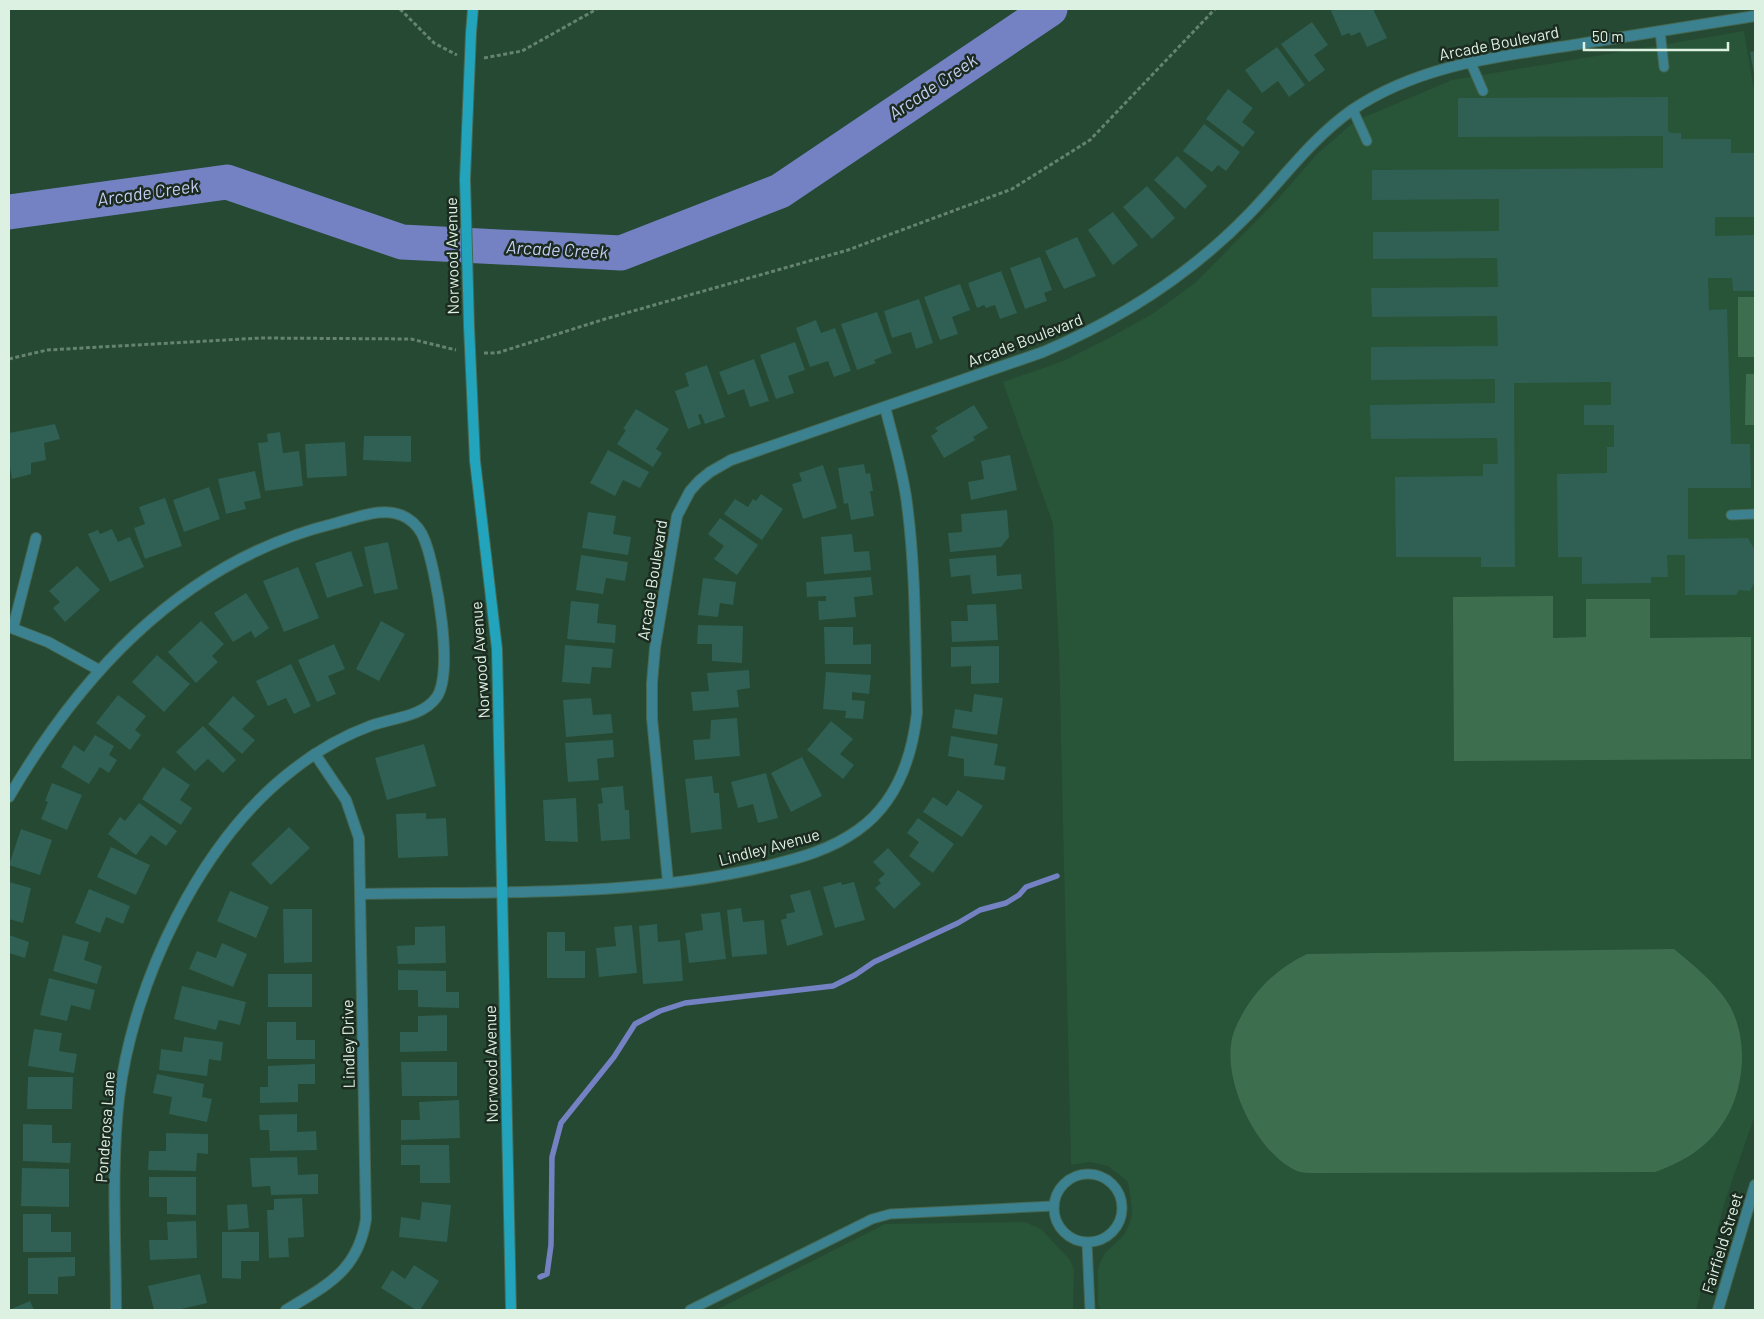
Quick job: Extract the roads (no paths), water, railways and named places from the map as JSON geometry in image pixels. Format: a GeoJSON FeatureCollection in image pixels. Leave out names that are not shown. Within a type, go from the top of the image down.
{"type":"FeatureCollection","features":[{"type":"Feature","properties":{"kind":"main road","name":"Norwood Avenue"},"geometry":{"type":"LineString","coordinates":[[473,9],[465,179],[468,353],[475,461],[497,649],[510,1310]]}},
{"type":"Feature","properties":{"kind":"street","name":"Arcade Boulevard"},"geometry":{"type":"LineString","coordinates":[[668,882],[652,718],[652,683],[674,530],[682,503],[699,481],[710,472],[731,460],[1044,352],[1079,338],[1130,310],[1162,289],[1208,254],[1250,214],[1302,153],[1353,110],[1397,85],[1428,73],[1470,62],[1755,16]]}},
{"type":"Feature","properties":{"kind":"street","name":"Lindley Avenue"},"geometry":{"type":"LineString","coordinates":[[360,894],[596,888],[728,876],[812,855],[836,844],[859,829],[878,811],[894,789],[906,765],[914,740],[917,713],[911,536],[902,469],[884,408]]}},
{"type":"Feature","properties":{"kind":"street","name":"Ponderosa Lane"},"geometry":{"type":"LineString","coordinates":[[99,670],[160,612],[202,582],[248,556],[279,542],[328,525],[379,512],[392,512],[414,523],[426,545],[442,625],[445,670],[442,688],[436,699],[425,708],[370,726],[315,754],[268,791],[232,832],[199,876],[156,957],[138,1008],[119,1098],[115,1152],[116,1310]]}},
{"type":"Feature","properties":{"kind":"street"},"geometry":{"type":"LineString","coordinates":[[9,798],[50,733],[99,670],[48,642],[11,628],[36,538]]}},
{"type":"Feature","properties":{"kind":"street","name":"Lindley Drive"},"geometry":{"type":"LineString","coordinates":[[286,1310],[336,1279],[353,1258],[364,1232],[366,1218],[359,838],[352,812],[315,754]]}},
{"type":"Feature","properties":{"kind":"street","name":"Fairfield Street"},"geometry":{"type":"LineString","coordinates":[[1718,1310],[1754,1191]]}},
{"type":"Feature","properties":{"kind":"lane"},"geometry":{"type":"LineString","coordinates":[[1660,31],[1664,67]]}},
{"type":"Feature","properties":{"kind":"lane"},"geometry":{"type":"LineString","coordinates":[[1470,62],[1483,91]]}},
{"type":"Feature","properties":{"kind":"lane"},"geometry":{"type":"LineString","coordinates":[[1353,110],[1367,141]]}},
{"type":"Feature","properties":{"kind":"lane"},"geometry":{"type":"LineString","coordinates":[[1731,515],[1755,514]]}},
{"type":"Feature","properties":{"kind":"lane"},"geometry":{"type":"LineString","coordinates":[[1094,1175],[1105,1179],[1114,1187],[1121,1203],[1120,1221],[1109,1235],[1087,1243],[1070,1238],[1061,1230],[1055,1220],[1054,1206],[1056,1196],[1062,1186],[1076,1176],[1094,1175]]}},
{"type":"Feature","properties":{"kind":"lane"},"geometry":{"type":"LineString","coordinates":[[690,1310],[872,1219],[890,1214],[1054,1206]]}},
{"type":"Feature","properties":{"kind":"lane"},"geometry":{"type":"LineString","coordinates":[[1087,1243],[1090,1310]]}},
{"type":"Feature","properties":{"kind":"waterway","name":"Arcade Creek"},"geometry":{"type":"LineString","coordinates":[[9,212],[227,182],[402,242],[621,253],[780,191],[1050,9]]}},
{"type":"Feature","properties":{"kind":"waterway"},"geometry":{"type":"LineString","coordinates":[[540,1277],[547,1274],[551,1245],[552,1157],[561,1123],[614,1057],[635,1024],[660,1011],[685,1003],[833,986],[855,975],[874,962],[958,923],[980,910],[1006,903],[1019,895],[1026,887],[1057,876]]}}]}
